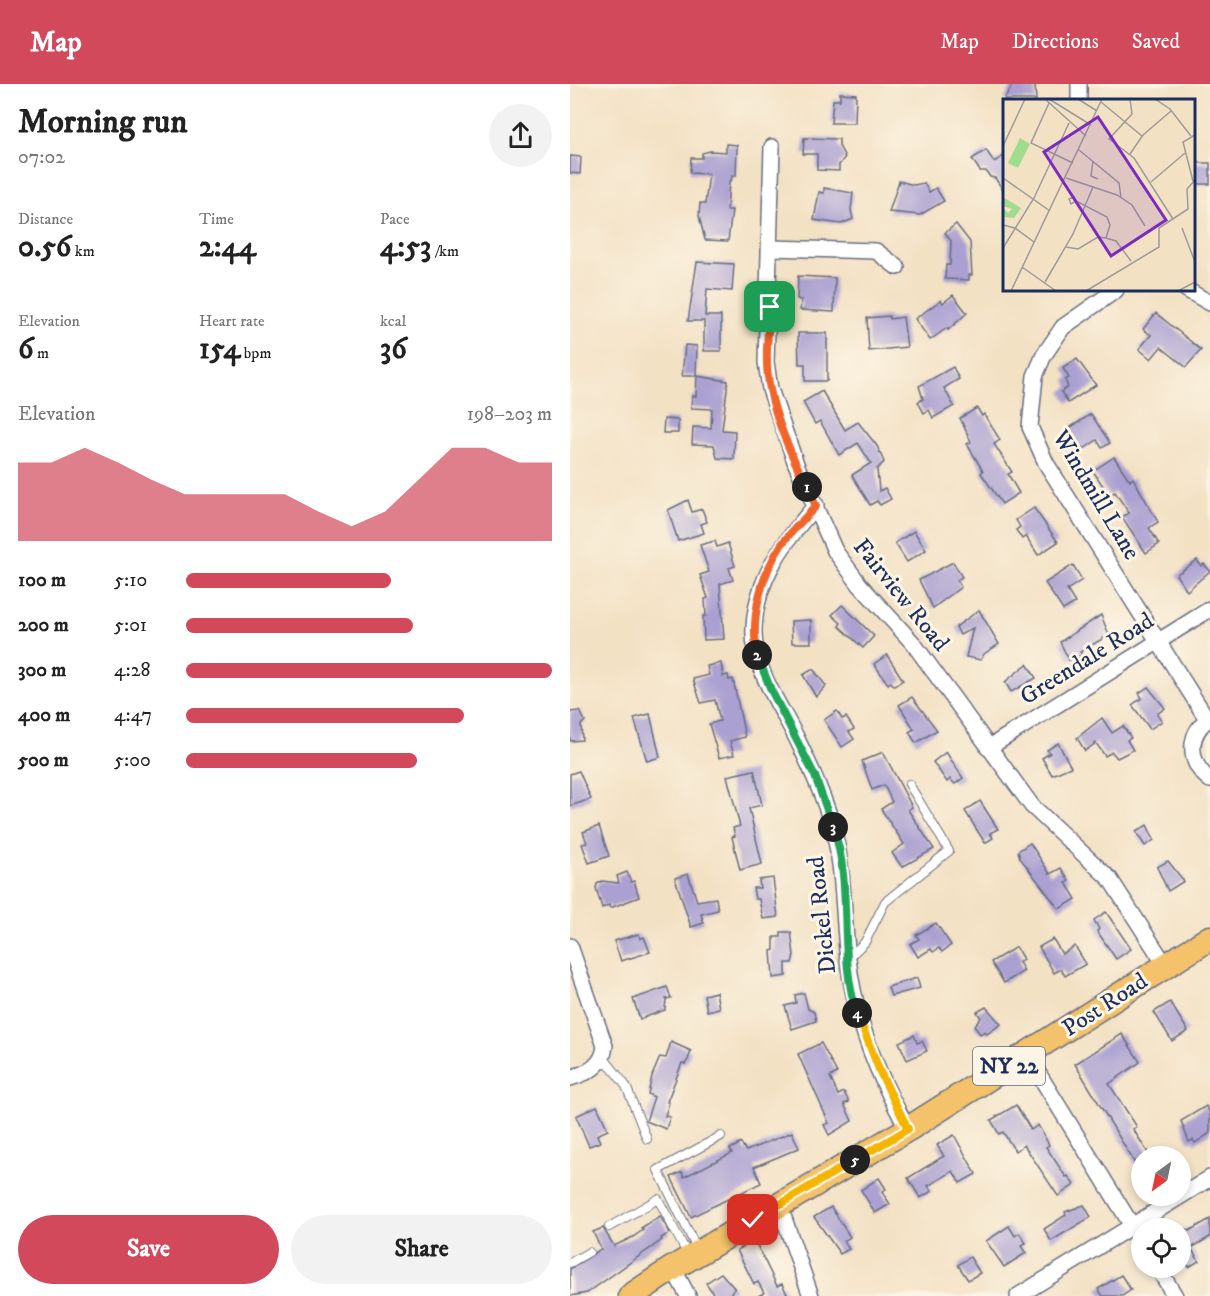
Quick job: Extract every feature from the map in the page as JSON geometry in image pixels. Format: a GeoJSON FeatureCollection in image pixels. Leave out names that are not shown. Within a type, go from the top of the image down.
{"type":"FeatureCollection","features":[{"type":"Feature","properties":{"kind":"main road","name":"Post Road"},"geometry":{"type":"LineString","coordinates":[[782,1203],[1027,1056],[1210,938]]}},
{"type":"Feature","properties":{"kind":"main road","name":"NY 22"},"geometry":{"type":"LineString","coordinates":[[631,1296],[687,1259],[782,1203]]}},
{"type":"Feature","properties":{"kind":"street"},"geometry":{"type":"LineString","coordinates":[[1078,84],[1079,99]]}},
{"type":"Feature","properties":{"kind":"street","name":"Fairview Road"},"geometry":{"type":"LineString","coordinates":[[772,147],[771,248],[766,362],[770,389],[796,464],[835,551],[860,585],[913,643],[988,748],[1039,813],[1110,879],[1166,966]]}},
{"type":"Feature","properties":{"kind":"street"},"geometry":{"type":"LineString","coordinates":[[771,248],[876,251],[897,267]]}},
{"type":"Feature","properties":{"kind":"street","name":"Windmill Lane"},"geometry":{"type":"LineString","coordinates":[[1115,291],[1063,327],[1052,340],[1035,376],[1030,427],[1046,463],[1209,719]]}},
{"type":"Feature","properties":{"kind":"street"},"geometry":{"type":"LineString","coordinates":[[1189,291],[1210,303]]}},
{"type":"Feature","properties":{"kind":"street","name":"Dickel Road"},"geometry":{"type":"LineString","coordinates":[[816,506],[783,544],[767,577],[759,598],[754,642],[763,671],[815,776],[835,831],[844,890],[848,959],[856,1009],[867,1041],[908,1129]]}},
{"type":"Feature","properties":{"kind":"street","name":"Greendale Road"},"geometry":{"type":"LineString","coordinates":[[988,748],[1210,609]]}},
{"type":"Feature","properties":{"kind":"street"},"geometry":{"type":"LineString","coordinates":[[1209,719],[1199,728],[1193,740],[1192,753],[1195,765],[1210,780]]}},
{"type":"Feature","properties":{"kind":"street"},"geometry":{"type":"LineString","coordinates":[[570,946],[605,1046],[604,1058],[593,1069],[570,1078]]}},
{"type":"Feature","properties":{"kind":"street"},"geometry":{"type":"LineString","coordinates":[[1027,1056],[1131,1225]]}},
{"type":"Feature","properties":{"kind":"street"},"geometry":{"type":"LineString","coordinates":[[1146,1218],[1210,1178]]}},
{"type":"Feature","properties":{"kind":"street"},"geometry":{"type":"LineString","coordinates":[[782,1203],[811,1296]]}},
{"type":"Feature","properties":{"kind":"street"},"geometry":{"type":"LineString","coordinates":[[1018,1296],[1131,1228]]}},
{"type":"Feature","properties":{"kind":"street"},"geometry":{"type":"LineString","coordinates":[[687,1259],[688,1296]]}},
{"type":"Feature","properties":{"kind":"street"},"geometry":{"type":"LineString","coordinates":[[1164,1278],[1175,1296]]}},
{"type":"Feature","properties":{"kind":"lane"},"geometry":{"type":"LineString","coordinates":[[848,959],[866,942],[885,902],[949,851],[909,784]]}},
{"type":"Feature","properties":{"kind":"lane"},"geometry":{"type":"LineString","coordinates":[[604,1058],[626,1086],[646,1139]]}},
{"type":"Feature","properties":{"kind":"lane"},"geometry":{"type":"LineString","coordinates":[[687,1259],[657,1170],[721,1136]]}},
{"type":"Feature","properties":{"kind":"lane"},"geometry":{"type":"LineString","coordinates":[[609,1227],[658,1199],[687,1259]]}},
{"type":"Feature","properties":{"kind":"lane"},"geometry":{"type":"LineString","coordinates":[[570,1263],[589,1252]]}},
{"type":"Feature","properties":{"kind":"building"},"geometry":{"type":"Polygon","coordinates":[[[1013,84],[1035,85],[1036,99],[1005,99],[1013,84]]]}},
{"type":"Feature","properties":{"kind":"building"},"geometry":{"type":"Polygon","coordinates":[[[840,93],[856,94],[855,123],[831,123],[833,100],[840,100],[840,93]]]}},
{"type":"Feature","properties":{"kind":"building"},"geometry":{"type":"Polygon","coordinates":[[[804,138],[839,139],[839,146],[845,157],[839,165],[839,171],[817,170],[817,154],[803,154],[804,138]]]}},
{"type":"Feature","properties":{"kind":"building"},"geometry":{"type":"Polygon","coordinates":[[[726,144],[737,145],[736,176],[732,176],[729,181],[727,210],[732,210],[728,241],[705,240],[699,216],[700,203],[705,204],[709,174],[690,173],[691,158],[702,158],[702,153],[710,151],[726,152],[726,144]]]}},
{"type":"Feature","properties":{"kind":"building"},"geometry":{"type":"Polygon","coordinates":[[[986,150],[994,162],[1003,156],[1003,190],[995,178],[990,177],[986,171],[980,171],[972,159],[986,150]]]}},
{"type":"Feature","properties":{"kind":"building"},"geometry":{"type":"Polygon","coordinates":[[[570,156],[581,157],[580,174],[570,173],[570,156]]]}},
{"type":"Feature","properties":{"kind":"building"},"geometry":{"type":"Polygon","coordinates":[[[1195,163],[1210,163],[1210,184],[1195,184],[1195,163]]]}},
{"type":"Feature","properties":{"kind":"building"},"geometry":{"type":"Polygon","coordinates":[[[899,181],[914,185],[924,183],[929,192],[936,188],[944,201],[920,215],[889,212],[899,181]]]}},
{"type":"Feature","properties":{"kind":"building"},"geometry":{"type":"Polygon","coordinates":[[[824,188],[853,193],[851,210],[853,219],[841,224],[814,220],[819,192],[824,193],[824,188]]]}},
{"type":"Feature","properties":{"kind":"building"},"geometry":{"type":"Polygon","coordinates":[[[956,224],[970,242],[972,275],[969,275],[969,280],[945,279],[946,265],[950,265],[951,241],[945,233],[956,224]]]}},
{"type":"Feature","properties":{"kind":"building"},"geometry":{"type":"Polygon","coordinates":[[[697,262],[734,264],[732,291],[707,289],[705,316],[721,316],[721,351],[704,351],[704,321],[688,321],[697,262]]]}},
{"type":"Feature","properties":{"kind":"building"},"geometry":{"type":"Polygon","coordinates":[[[798,276],[835,278],[834,312],[800,310],[801,300],[797,299],[798,276]]]}},
{"type":"Feature","properties":{"kind":"building"},"geometry":{"type":"Polygon","coordinates":[[[953,295],[967,313],[948,330],[947,328],[930,340],[915,319],[941,300],[943,303],[953,295]]]}},
{"type":"Feature","properties":{"kind":"building"},"geometry":{"type":"Polygon","coordinates":[[[1156,313],[1201,350],[1186,367],[1161,347],[1151,359],[1139,349],[1151,335],[1143,329],[1156,313]]]}},
{"type":"Feature","properties":{"kind":"building"},"geometry":{"type":"Polygon","coordinates":[[[889,316],[890,319],[903,317],[907,347],[869,351],[867,318],[889,316]]]}},
{"type":"Feature","properties":{"kind":"building"},"geometry":{"type":"Polygon","coordinates":[[[798,333],[827,333],[827,381],[805,381],[805,364],[799,364],[798,333]]]}},
{"type":"Feature","properties":{"kind":"building"},"geometry":{"type":"Polygon","coordinates":[[[685,345],[697,346],[696,376],[682,376],[685,345]]]}},
{"type":"Feature","properties":{"kind":"building"},"geometry":{"type":"Polygon","coordinates":[[[1077,359],[1096,385],[1068,403],[1061,392],[1068,387],[1065,380],[1069,378],[1063,368],[1077,359]]]}},
{"type":"Feature","properties":{"kind":"building"},"geometry":{"type":"Polygon","coordinates":[[[953,367],[959,379],[944,388],[954,406],[933,418],[929,410],[924,413],[918,402],[923,399],[919,386],[953,367]]]}},
{"type":"Feature","properties":{"kind":"building"},"geometry":{"type":"Polygon","coordinates":[[[697,376],[728,381],[722,430],[735,431],[734,459],[717,458],[714,445],[692,444],[693,427],[711,428],[712,409],[691,408],[692,396],[696,396],[697,376]]]}},
{"type":"Feature","properties":{"kind":"building"},"geometry":{"type":"Polygon","coordinates":[[[822,391],[845,430],[858,422],[877,446],[884,462],[877,469],[879,491],[885,488],[891,499],[880,505],[877,501],[870,505],[852,475],[871,463],[858,443],[839,455],[820,421],[815,424],[803,402],[822,391]]]}},
{"type":"Feature","properties":{"kind":"building"},"geometry":{"type":"Polygon","coordinates":[[[977,408],[982,416],[984,414],[1000,440],[994,444],[1012,472],[1008,474],[1019,493],[1002,504],[981,473],[983,471],[967,444],[971,442],[960,418],[977,408]]]}},
{"type":"Feature","properties":{"kind":"building"},"geometry":{"type":"Polygon","coordinates":[[[1091,414],[1110,443],[1102,448],[1097,440],[1084,449],[1068,429],[1091,414]]]}},
{"type":"Feature","properties":{"kind":"building"},"geometry":{"type":"Polygon","coordinates":[[[664,419],[678,420],[678,433],[663,433],[664,419]]]}},
{"type":"Feature","properties":{"kind":"building"},"geometry":{"type":"Polygon","coordinates":[[[1114,457],[1130,481],[1133,478],[1158,522],[1149,528],[1159,544],[1146,553],[1122,517],[1129,513],[1115,492],[1109,495],[1093,471],[1114,457]]]}},
{"type":"Feature","properties":{"kind":"building"},"geometry":{"type":"Polygon","coordinates":[[[688,500],[692,512],[702,509],[707,522],[701,524],[704,533],[678,541],[668,510],[688,500]]]}},
{"type":"Feature","properties":{"kind":"building"},"geometry":{"type":"Polygon","coordinates":[[[1034,508],[1058,542],[1038,555],[1026,536],[1022,539],[1016,530],[1020,527],[1016,520],[1034,508]]]}},
{"type":"Feature","properties":{"kind":"building"},"geometry":{"type":"Polygon","coordinates":[[[914,531],[926,550],[907,562],[895,543],[914,531]]]}},
{"type":"Feature","properties":{"kind":"building"},"geometry":{"type":"Polygon","coordinates":[[[715,541],[717,547],[728,543],[735,566],[729,568],[733,580],[720,584],[724,639],[704,640],[703,616],[706,616],[705,599],[708,598],[700,575],[709,572],[700,545],[715,541]]]}},
{"type":"Feature","properties":{"kind":"building"},"geometry":{"type":"Polygon","coordinates":[[[1197,560],[1201,566],[1204,564],[1210,571],[1187,591],[1176,575],[1197,560]]]}},
{"type":"Feature","properties":{"kind":"building"},"geometry":{"type":"Polygon","coordinates":[[[953,562],[962,577],[957,580],[961,587],[933,608],[919,580],[953,562]]]}},
{"type":"Feature","properties":{"kind":"building"},"geometry":{"type":"Polygon","coordinates":[[[1073,565],[1082,580],[1067,590],[1075,603],[1063,610],[1045,583],[1073,565]]]}},
{"type":"Feature","properties":{"kind":"building"},"geometry":{"type":"Polygon","coordinates":[[[842,605],[874,636],[863,648],[839,626],[841,623],[832,615],[842,605]]]}},
{"type":"Feature","properties":{"kind":"building"},"geometry":{"type":"Polygon","coordinates":[[[979,610],[999,644],[984,654],[981,660],[966,657],[973,628],[960,635],[956,627],[979,610]]]}},
{"type":"Feature","properties":{"kind":"building"},"geometry":{"type":"Polygon","coordinates":[[[1101,615],[1109,635],[1080,652],[1082,655],[1069,660],[1060,642],[1101,615]]]}},
{"type":"Feature","properties":{"kind":"building"},"geometry":{"type":"Polygon","coordinates":[[[811,620],[811,643],[792,643],[791,621],[811,620]]]}},
{"type":"Feature","properties":{"kind":"building"},"geometry":{"type":"Polygon","coordinates":[[[887,655],[903,680],[894,686],[891,682],[888,684],[874,664],[887,655]]]}},
{"type":"Feature","properties":{"kind":"building"},"geometry":{"type":"Polygon","coordinates":[[[721,663],[723,676],[728,675],[729,680],[733,679],[745,737],[730,741],[734,755],[719,758],[709,724],[720,721],[715,700],[701,703],[693,679],[709,675],[707,666],[721,663]]]}},
{"type":"Feature","properties":{"kind":"building"},"geometry":{"type":"Polygon","coordinates":[[[1027,664],[1036,678],[1011,692],[1005,682],[1027,664]]]}},
{"type":"Feature","properties":{"kind":"building"},"geometry":{"type":"Polygon","coordinates":[[[813,669],[826,686],[816,697],[803,675],[813,669]]]}},
{"type":"Feature","properties":{"kind":"building"},"geometry":{"type":"Polygon","coordinates":[[[1148,687],[1165,708],[1157,714],[1162,721],[1150,729],[1132,705],[1142,698],[1139,693],[1148,687]]]}},
{"type":"Feature","properties":{"kind":"building"},"geometry":{"type":"Polygon","coordinates":[[[912,697],[937,730],[916,743],[909,732],[914,729],[899,705],[912,697]]]}},
{"type":"Feature","properties":{"kind":"building"},"geometry":{"type":"Polygon","coordinates":[[[580,711],[585,721],[581,725],[582,740],[570,741],[570,712],[580,711]]]}},
{"type":"Feature","properties":{"kind":"building"},"geometry":{"type":"Polygon","coordinates":[[[837,711],[842,719],[846,717],[854,729],[849,732],[854,739],[842,747],[824,720],[837,711]]]}},
{"type":"Feature","properties":{"kind":"building"},"geometry":{"type":"Polygon","coordinates":[[[650,714],[660,757],[647,761],[634,718],[650,714]]]}},
{"type":"Feature","properties":{"kind":"building"},"geometry":{"type":"Polygon","coordinates":[[[1102,718],[1112,733],[1123,726],[1131,738],[1127,740],[1133,750],[1117,758],[1112,752],[1105,756],[1096,743],[1085,751],[1077,738],[1102,718]]]}},
{"type":"Feature","properties":{"kind":"building"},"geometry":{"type":"Polygon","coordinates":[[[1058,743],[1071,767],[1052,775],[1042,758],[1050,753],[1047,750],[1058,743]]]}},
{"type":"Feature","properties":{"kind":"building"},"geometry":{"type":"Polygon","coordinates":[[[883,752],[912,807],[908,810],[934,849],[902,867],[892,853],[904,844],[881,809],[892,802],[884,785],[872,790],[862,761],[883,752]]]}},
{"type":"Feature","properties":{"kind":"building"},"geometry":{"type":"Polygon","coordinates":[[[946,752],[963,778],[955,784],[950,779],[947,782],[933,762],[946,752]]]}},
{"type":"Feature","properties":{"kind":"building"},"geometry":{"type":"Polygon","coordinates":[[[754,770],[762,805],[749,808],[762,864],[740,870],[732,837],[735,836],[733,828],[740,826],[727,776],[754,770]]]}},
{"type":"Feature","properties":{"kind":"building"},"geometry":{"type":"Polygon","coordinates":[[[579,771],[591,799],[570,806],[570,774],[579,771]]]}},
{"type":"Feature","properties":{"kind":"building"},"geometry":{"type":"Polygon","coordinates":[[[980,801],[998,829],[990,833],[993,838],[985,843],[965,811],[980,801]]]}},
{"type":"Feature","properties":{"kind":"building"},"geometry":{"type":"Polygon","coordinates":[[[1147,825],[1154,840],[1145,846],[1136,832],[1147,825]]]}},
{"type":"Feature","properties":{"kind":"building"},"geometry":{"type":"Polygon","coordinates":[[[599,826],[609,856],[589,863],[582,844],[587,843],[583,832],[599,826]]]}},
{"type":"Feature","properties":{"kind":"building"},"geometry":{"type":"Polygon","coordinates":[[[1030,843],[1050,874],[1061,868],[1069,881],[1066,883],[1076,899],[1059,909],[1020,858],[1018,851],[1030,843]]]}},
{"type":"Feature","properties":{"kind":"building"},"geometry":{"type":"Polygon","coordinates":[[[1168,861],[1184,881],[1168,891],[1157,867],[1168,861]]]}},
{"type":"Feature","properties":{"kind":"building"},"geometry":{"type":"Polygon","coordinates":[[[627,872],[631,882],[634,881],[639,897],[610,908],[609,905],[602,908],[597,884],[602,881],[619,883],[617,876],[627,872]]]}},
{"type":"Feature","properties":{"kind":"building"},"geometry":{"type":"Polygon","coordinates":[[[688,874],[697,901],[716,898],[718,910],[701,914],[704,923],[691,927],[675,878],[688,874]]]}},
{"type":"Feature","properties":{"kind":"building"},"geometry":{"type":"Polygon","coordinates":[[[773,878],[778,917],[763,919],[759,899],[755,899],[753,888],[760,888],[759,880],[773,878]]]}},
{"type":"Feature","properties":{"kind":"building"},"geometry":{"type":"Polygon","coordinates":[[[1106,912],[1131,949],[1116,959],[1097,931],[1099,929],[1094,920],[1106,912]]]}},
{"type":"Feature","properties":{"kind":"building"},"geometry":{"type":"Polygon","coordinates":[[[936,923],[951,945],[942,952],[939,948],[933,952],[931,949],[918,957],[910,944],[919,939],[916,935],[936,923]]]}},
{"type":"Feature","properties":{"kind":"building"},"geometry":{"type":"Polygon","coordinates":[[[781,932],[791,932],[794,955],[792,963],[786,963],[786,976],[773,978],[771,951],[774,950],[774,937],[781,937],[781,932]]]}},
{"type":"Feature","properties":{"kind":"building"},"geometry":{"type":"Polygon","coordinates":[[[639,934],[640,939],[644,937],[650,952],[621,961],[614,941],[639,934]]]}},
{"type":"Feature","properties":{"kind":"building"},"geometry":{"type":"Polygon","coordinates":[[[1053,939],[1062,954],[1075,946],[1086,964],[1065,976],[1061,969],[1054,973],[1039,947],[1053,939]]]}},
{"type":"Feature","properties":{"kind":"building"},"geometry":{"type":"Polygon","coordinates":[[[1016,947],[1023,959],[1019,962],[1024,971],[1004,983],[991,962],[1016,947]]]}},
{"type":"Feature","properties":{"kind":"building"},"geometry":{"type":"Polygon","coordinates":[[[917,978],[920,988],[891,996],[888,987],[917,978]]]}},
{"type":"Feature","properties":{"kind":"building"},"geometry":{"type":"Polygon","coordinates":[[[667,987],[671,998],[666,999],[665,1010],[640,1019],[633,999],[667,987]]]}},
{"type":"Feature","properties":{"kind":"building"},"geometry":{"type":"Polygon","coordinates":[[[716,992],[719,1008],[707,1011],[704,995],[716,992]]]}},
{"type":"Feature","properties":{"kind":"building"},"geometry":{"type":"Polygon","coordinates":[[[804,993],[808,1009],[814,1012],[816,1021],[792,1029],[785,1006],[796,1003],[795,995],[804,993]]]}},
{"type":"Feature","properties":{"kind":"building"},"geometry":{"type":"Polygon","coordinates":[[[1170,1002],[1188,1031],[1172,1041],[1154,1012],[1170,1002]]]}},
{"type":"Feature","properties":{"kind":"building"},"geometry":{"type":"Polygon","coordinates":[[[986,1007],[1001,1024],[987,1034],[985,1031],[980,1034],[974,1026],[981,1018],[977,1012],[986,1007]]]}},
{"type":"Feature","properties":{"kind":"building"},"geometry":{"type":"Polygon","coordinates":[[[1122,1034],[1140,1062],[1109,1084],[1137,1127],[1133,1129],[1144,1146],[1131,1146],[1131,1157],[1075,1064],[1122,1034]]]}},
{"type":"Feature","properties":{"kind":"building"},"geometry":{"type":"Polygon","coordinates":[[[914,1035],[917,1043],[922,1041],[927,1051],[907,1060],[899,1042],[914,1035]]]}},
{"type":"Feature","properties":{"kind":"building"},"geometry":{"type":"Polygon","coordinates":[[[671,1042],[691,1051],[685,1064],[682,1063],[667,1102],[669,1103],[665,1116],[670,1117],[666,1129],[646,1121],[654,1097],[648,1094],[652,1076],[660,1057],[666,1058],[671,1042]]]}},
{"type":"Feature","properties":{"kind":"building"},"geometry":{"type":"Polygon","coordinates":[[[821,1043],[837,1073],[830,1077],[838,1095],[844,1092],[849,1102],[844,1104],[852,1121],[829,1135],[824,1125],[829,1123],[798,1054],[821,1043]]]}},
{"type":"Feature","properties":{"kind":"building"},"geometry":{"type":"Polygon","coordinates":[[[1016,1105],[1031,1130],[1038,1125],[1049,1145],[1046,1147],[1074,1185],[1058,1196],[1024,1145],[1015,1151],[1003,1132],[999,1134],[991,1120],[1016,1105]]]}},
{"type":"Feature","properties":{"kind":"building"},"geometry":{"type":"Polygon","coordinates":[[[597,1106],[608,1130],[597,1135],[600,1142],[589,1146],[576,1116],[597,1106]]]}},
{"type":"Feature","properties":{"kind":"building"},"geometry":{"type":"Polygon","coordinates":[[[1206,1106],[1210,1113],[1210,1133],[1195,1143],[1193,1140],[1189,1142],[1181,1121],[1206,1106]]]}},
{"type":"Feature","properties":{"kind":"building"},"geometry":{"type":"Polygon","coordinates":[[[792,1132],[799,1148],[754,1167],[761,1183],[691,1217],[671,1177],[682,1172],[684,1177],[732,1153],[730,1149],[741,1143],[746,1151],[792,1132]]]}},
{"type":"Feature","properties":{"kind":"building"},"geometry":{"type":"Polygon","coordinates":[[[954,1135],[976,1174],[960,1183],[953,1171],[928,1186],[932,1191],[920,1198],[908,1178],[944,1156],[937,1145],[954,1135]]]}},
{"type":"Feature","properties":{"kind":"building"},"geometry":{"type":"Polygon","coordinates":[[[879,1178],[886,1189],[882,1192],[890,1204],[875,1213],[861,1190],[879,1178]]]}},
{"type":"Feature","properties":{"kind":"building"},"geometry":{"type":"Polygon","coordinates":[[[1084,1205],[1091,1217],[1051,1241],[1044,1229],[1066,1215],[1065,1212],[1084,1205]]]}},
{"type":"Feature","properties":{"kind":"building"},"geometry":{"type":"Polygon","coordinates":[[[831,1207],[850,1237],[844,1241],[849,1249],[840,1254],[814,1217],[831,1207]]]}},
{"type":"Feature","properties":{"kind":"building"},"geometry":{"type":"Polygon","coordinates":[[[660,1216],[670,1233],[587,1293],[570,1296],[570,1269],[601,1249],[593,1232],[603,1228],[614,1246],[633,1237],[643,1230],[641,1228],[660,1216]]]}},
{"type":"Feature","properties":{"kind":"building"},"geometry":{"type":"Polygon","coordinates":[[[1210,1219],[1210,1237],[1191,1248],[1191,1230],[1210,1219]]]}},
{"type":"Feature","properties":{"kind":"building"},"geometry":{"type":"Polygon","coordinates":[[[1009,1226],[1015,1236],[1019,1233],[1026,1243],[1021,1246],[1026,1253],[1004,1267],[986,1241],[1009,1226]]]}},
{"type":"Feature","properties":{"kind":"building"},"geometry":{"type":"Polygon","coordinates":[[[755,1241],[777,1286],[782,1284],[788,1296],[758,1296],[764,1293],[758,1282],[754,1284],[737,1250],[755,1241]]]}},
{"type":"Feature","properties":{"kind":"building"},"geometry":{"type":"Polygon","coordinates":[[[1191,1248],[1199,1261],[1191,1266],[1191,1248]]]}},
{"type":"Feature","properties":{"kind":"building"},"geometry":{"type":"Polygon","coordinates":[[[970,1257],[980,1273],[968,1280],[958,1265],[970,1257]]]}},
{"type":"Feature","properties":{"kind":"building"},"geometry":{"type":"Polygon","coordinates":[[[721,1273],[735,1289],[731,1292],[734,1296],[715,1296],[706,1283],[721,1273]]]}},
{"type":"Feature","properties":{"kind":"building"},"geometry":{"type":"Polygon","coordinates":[[[1121,1275],[1131,1290],[1122,1296],[1103,1296],[1098,1289],[1121,1275]]]}},
{"type":"Feature","properties":{"kind":"route"},"geometry":{"type":"LineString","coordinates":[[753,1220],[908,1129],[880,1072],[856,1009],[847,957],[844,890],[835,831],[815,776],[771,690],[757,656],[754,642],[759,598],[767,577],[783,544],[816,506],[796,464],[770,389],[766,362],[770,307]]}}]}
